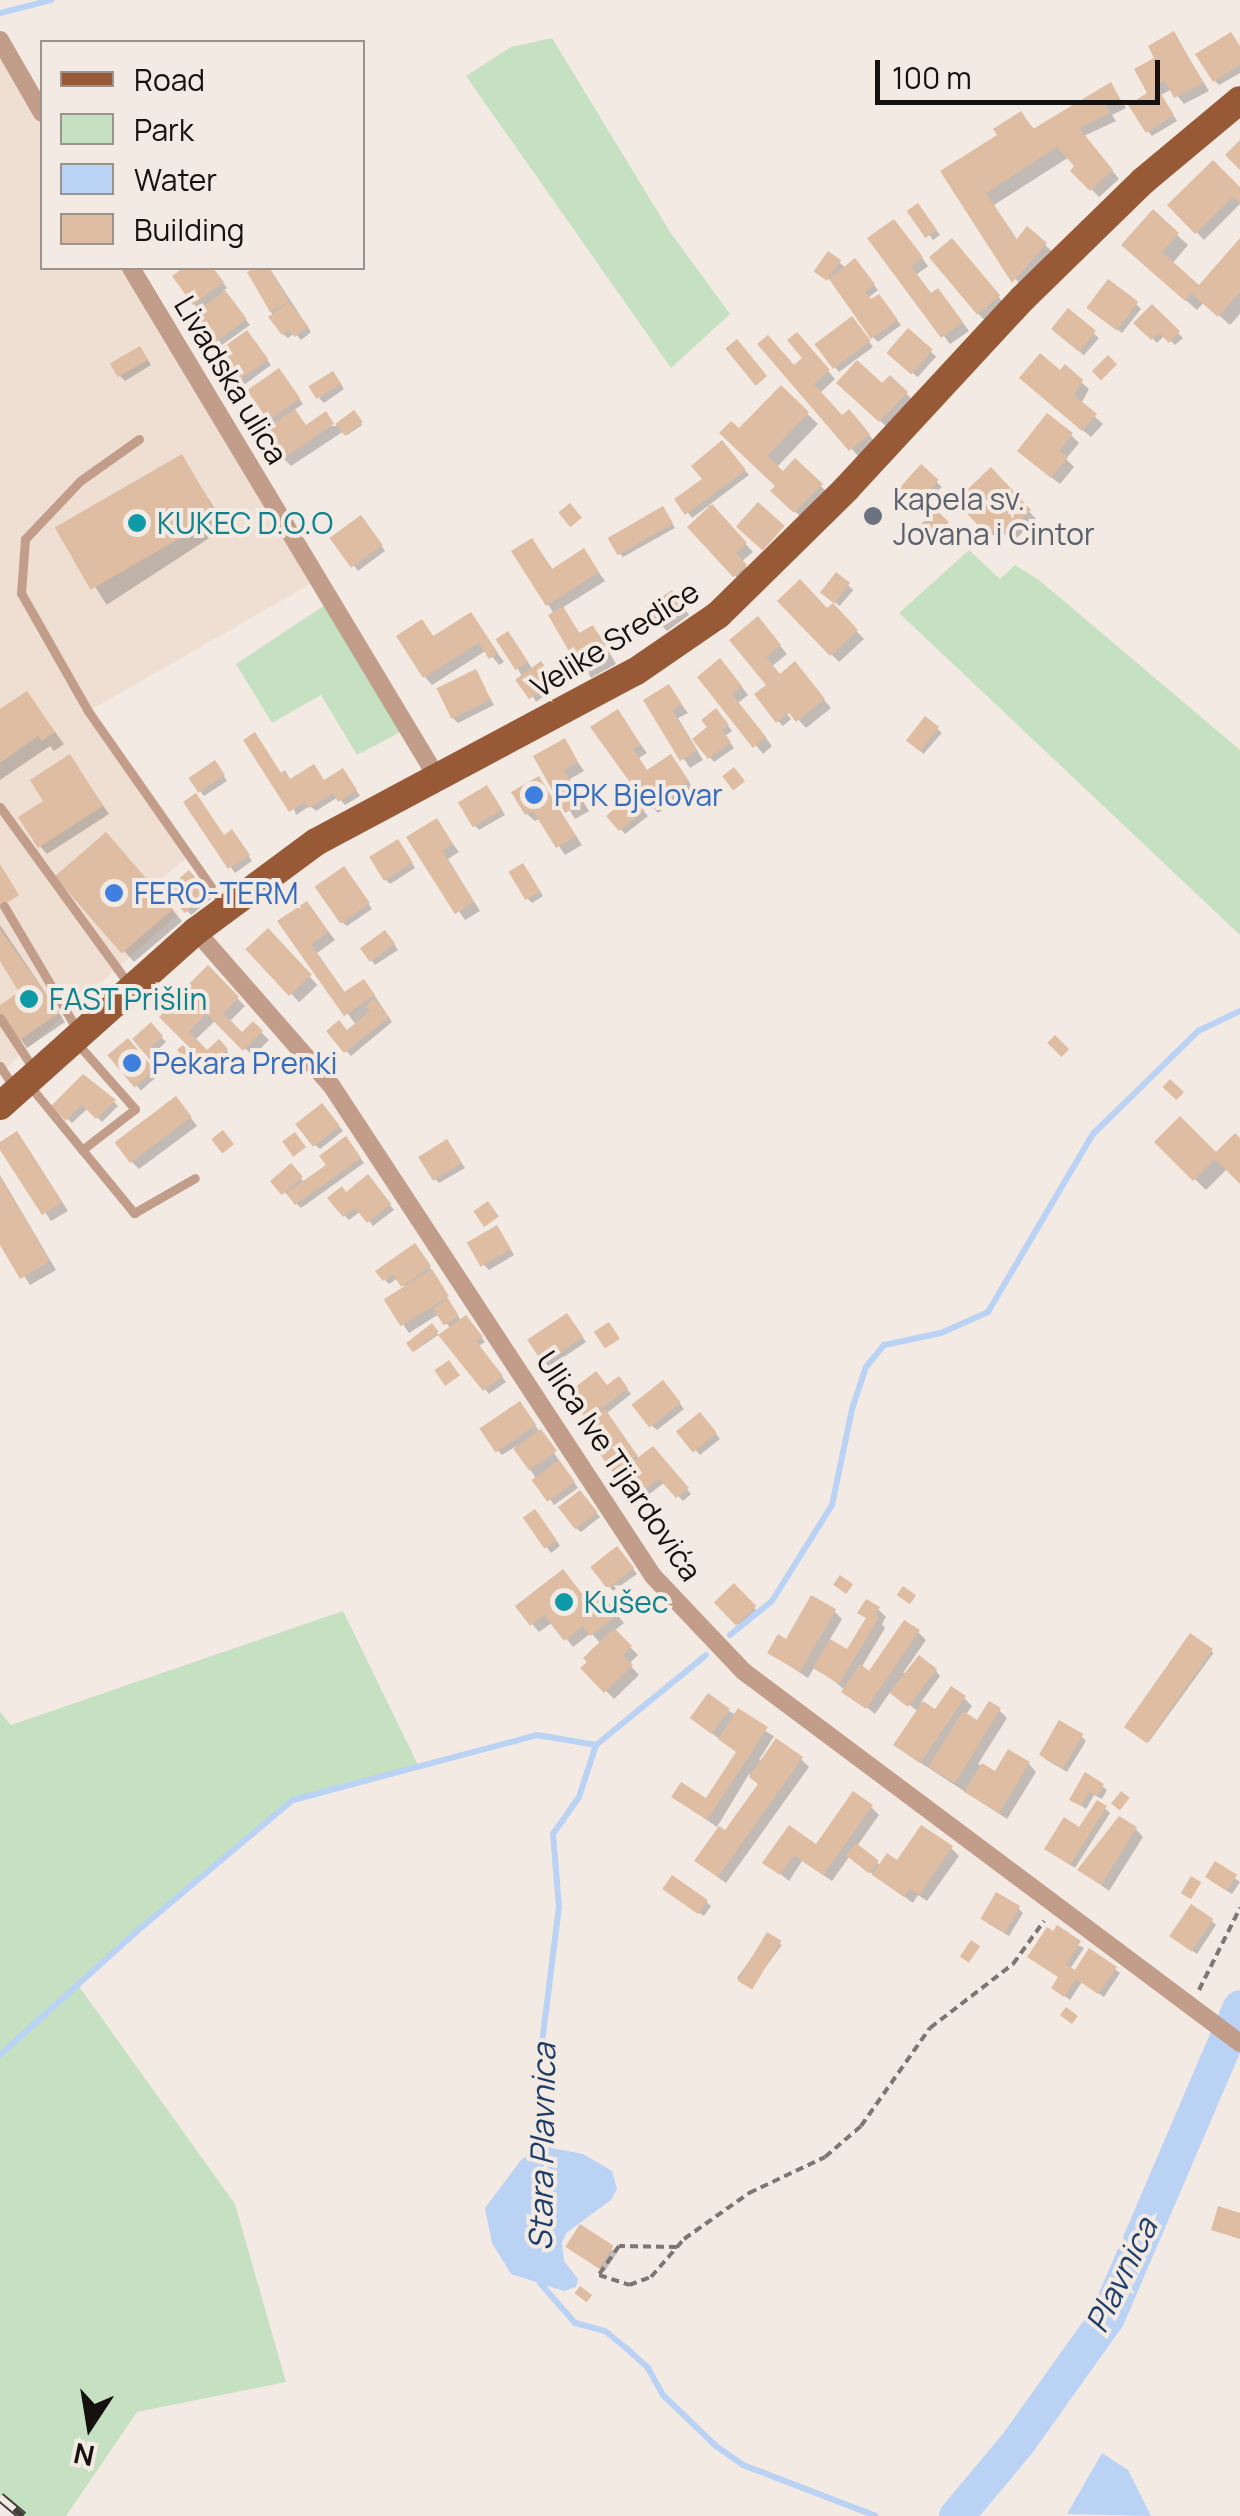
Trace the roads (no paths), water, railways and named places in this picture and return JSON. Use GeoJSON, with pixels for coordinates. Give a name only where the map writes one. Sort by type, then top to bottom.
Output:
{"type":"FeatureCollection","features":[{"type":"Feature","properties":{"kind":"main road","name":"Velike Sredice"},"geometry":{"type":"LineString","coordinates":[[20,1088],[196,931],[316,842],[635,672],[718,615],[846,489],[1023,298],[1144,181],[1240,100]]}},
{"type":"Feature","properties":{"kind":"street"},"geometry":{"type":"LineString","coordinates":[[0,40],[40,110]]}},
{"type":"Feature","properties":{"kind":"street","name":"Livadska ulica"},"geometry":{"type":"LineString","coordinates":[[132,270],[438,779]]}},
{"type":"Feature","properties":{"kind":"street","name":"Ulica Ive Tijardovića"},"geometry":{"type":"LineString","coordinates":[[196,931],[331,1086],[652,1576],[744,1672],[1199,2007],[1240,2043]]}},
{"type":"Feature","properties":{"kind":"lane"},"geometry":{"type":"LineString","coordinates":[[139,439],[80,481],[26,539],[20,593],[88,711],[226,909]]}},
{"type":"Feature","properties":{"kind":"lane"},"geometry":{"type":"LineString","coordinates":[[0,807],[132,988]]}},
{"type":"Feature","properties":{"kind":"lane"},"geometry":{"type":"LineString","coordinates":[[4,906],[77,1037],[135,1108],[82,1150]]}},
{"type":"Feature","properties":{"kind":"lane"},"geometry":{"type":"LineString","coordinates":[[0,1018],[20,1088]]}},
{"type":"Feature","properties":{"kind":"lane"},"geometry":{"type":"LineString","coordinates":[[0,1066],[82,1150],[134,1213],[194,1178]]}},
{"type":"Feature","properties":{"kind":"water"},"geometry":{"type":"Polygon","coordinates":[[[542,2146],[583,2154],[612,2171],[617,2189],[611,2200],[566,2233],[562,2243],[564,2261],[578,2279],[576,2287],[564,2291],[511,2274],[492,2243],[485,2208],[521,2160],[542,2146]]]}},
{"type":"Feature","properties":{"kind":"water"},"geometry":{"type":"Polygon","coordinates":[[[1102,2453],[1128,2470],[1151,2516],[1067,2514],[1102,2453]]]}},
{"type":"Feature","properties":{"kind":"waterway"},"geometry":{"type":"LineString","coordinates":[[0,13],[51,0]]}},
{"type":"Feature","properties":{"kind":"waterway","name":"Stara Plavnica"},"geometry":{"type":"LineString","coordinates":[[730,1635],[772,1601],[832,1505],[852,1409],[866,1367],[884,1345],[941,1333],[988,1312],[1093,1134],[1198,1031],[1240,1011]]}},
{"type":"Feature","properties":{"kind":"waterway","name":"Stara Plavnica"},"geometry":{"type":"LineString","coordinates":[[542,2153],[539,2067],[559,1907],[553,1834],[579,1797],[596,1745],[706,1655]]}},
{"type":"Feature","properties":{"kind":"waterway"},"geometry":{"type":"LineString","coordinates":[[0,2055],[136,1932],[293,1800],[537,1735],[596,1745]]}},
{"type":"Feature","properties":{"kind":"waterway","name":"Plavnica"},"geometry":{"type":"LineString","coordinates":[[956,2516],[1017,2443],[1107,2317],[1240,2007]]}},
{"type":"Feature","properties":{"kind":"waterway","name":"Stara Plavnica"},"geometry":{"type":"LineString","coordinates":[[539,2275],[540,2283],[575,2323],[605,2331],[626,2348],[648,2368],[663,2395],[716,2446],[743,2465],[876,2516]]}},
{"type":"Feature","properties":{"kind":"railway"},"geometry":{"type":"LineString","coordinates":[[0,2497],[23,2516]]}},
{"type":"Feature","properties":{"kind":"place","name":"kapela sv. Jovana i Cintor"},"geometry":{"type":"Point","coordinates":[873,516]}},
{"type":"Feature","properties":{"kind":"place","name":"KUKEC D.O.O"},"geometry":{"type":"Point","coordinates":[137,523]}},
{"type":"Feature","properties":{"kind":"place","name":"PPK Bjelovar"},"geometry":{"type":"Point","coordinates":[534,795]}},
{"type":"Feature","properties":{"kind":"place","name":"FERO-TERM"},"geometry":{"type":"Point","coordinates":[114,893]}},
{"type":"Feature","properties":{"kind":"place","name":"FAST Prišlin"},"geometry":{"type":"Point","coordinates":[29,999]}},
{"type":"Feature","properties":{"kind":"place","name":"Pekara Prenki"},"geometry":{"type":"Point","coordinates":[132,1063]}},
{"type":"Feature","properties":{"kind":"place","name":"Kušec"},"geometry":{"type":"Point","coordinates":[564,1602]}}]}
